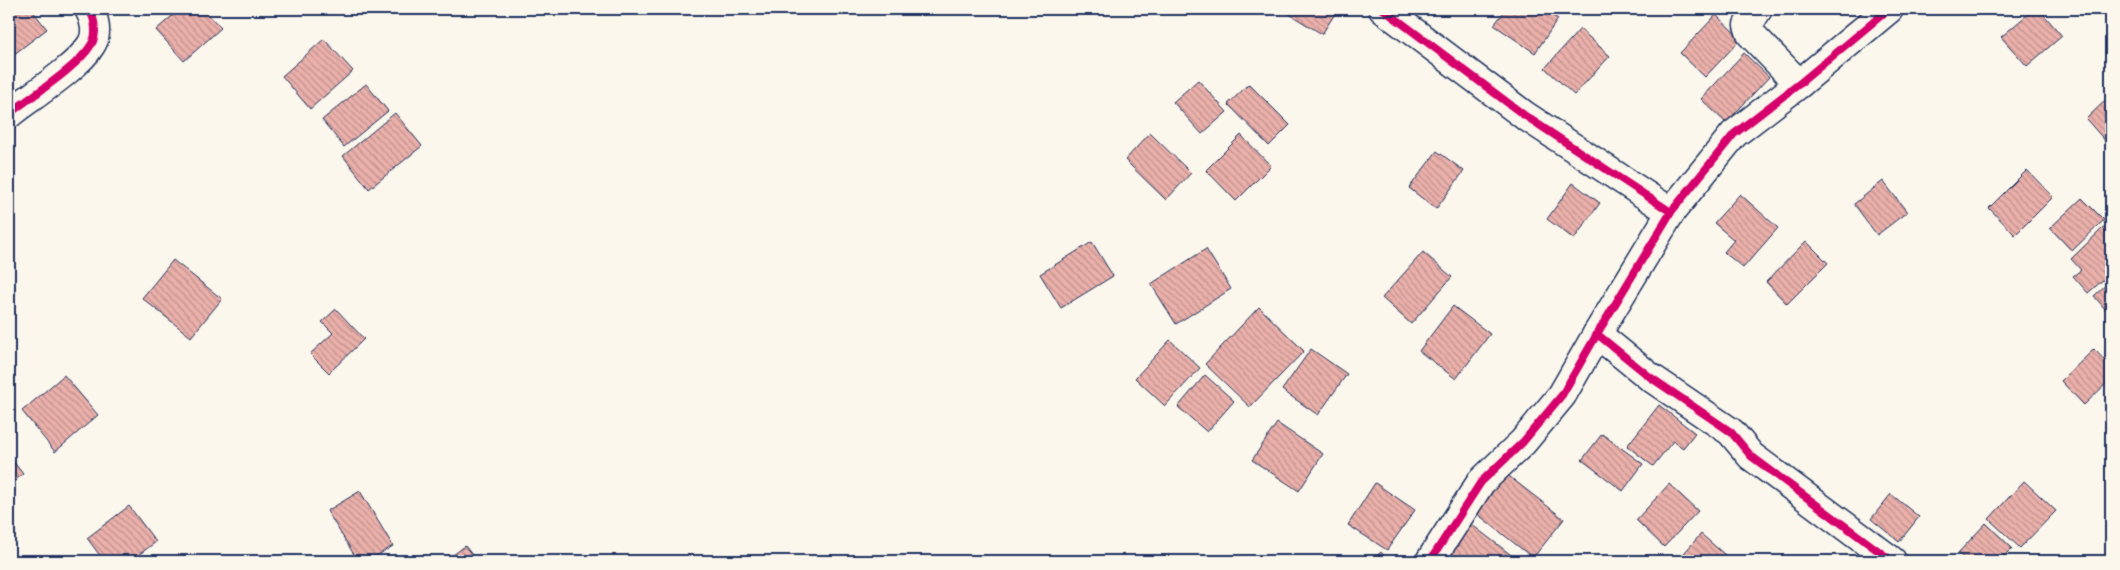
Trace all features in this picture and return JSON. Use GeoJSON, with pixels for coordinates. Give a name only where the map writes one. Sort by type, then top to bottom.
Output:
{"type":"FeatureCollection","features":[{"type":"Feature","properties":{"kind":"street"},"geometry":{"type":"LineString","coordinates":[[9,114],[80,59],[93,44],[96,25],[89,9]]}},
{"type":"Feature","properties":{"kind":"street"},"geometry":{"type":"LineString","coordinates":[[1383,9],[1524,115],[1671,212]]}},
{"type":"Feature","properties":{"kind":"street"},"geometry":{"type":"LineString","coordinates":[[1758,9],[1748,25],[1751,34],[1799,84]]}},
{"type":"Feature","properties":{"kind":"street"},"geometry":{"type":"LineString","coordinates":[[1430,561],[1482,482],[1523,442],[1562,394],[1671,212],[1734,134],[1799,84],[1889,9]]}},
{"type":"Feature","properties":{"kind":"street"},"geometry":{"type":"LineString","coordinates":[[1597,334],[1650,377],[1730,432],[1751,456],[1892,561]]}},
{"type":"Feature","properties":{"kind":"building"},"geometry":{"type":"Polygon","coordinates":[[[18,9],[31,9],[47,29],[9,58],[9,16],[18,9]]]}},
{"type":"Feature","properties":{"kind":"building"},"geometry":{"type":"Polygon","coordinates":[[[180,9],[203,9],[221,28],[184,61],[156,30],[180,9]]]}},
{"type":"Feature","properties":{"kind":"building"},"geometry":{"type":"Polygon","coordinates":[[[1281,9],[1338,9],[1322,34],[1281,9]]]}},
{"type":"Feature","properties":{"kind":"building"},"geometry":{"type":"Polygon","coordinates":[[[1506,9],[1543,9],[1558,19],[1535,53],[1494,25],[1506,9]]]}},
{"type":"Feature","properties":{"kind":"building"},"geometry":{"type":"Polygon","coordinates":[[[2034,9],[2039,9],[2062,36],[2027,66],[2001,37],[2034,9]]]}},
{"type":"Feature","properties":{"kind":"building"},"geometry":{"type":"Polygon","coordinates":[[[1716,15],[1741,39],[1705,77],[1680,53],[1716,15]]]}},
{"type":"Feature","properties":{"kind":"building"},"geometry":{"type":"Polygon","coordinates":[[[1580,29],[1610,56],[1574,95],[1545,68],[1580,29]]]}},
{"type":"Feature","properties":{"kind":"building"},"geometry":{"type":"Polygon","coordinates":[[[324,39],[353,71],[310,109],[282,76],[324,39]]]}},
{"type":"Feature","properties":{"kind":"building"},"geometry":{"type":"Polygon","coordinates":[[[1744,53],[1769,77],[1726,123],[1701,99],[1744,53]]]}},
{"type":"Feature","properties":{"kind":"building"},"geometry":{"type":"Polygon","coordinates":[[[1198,80],[1227,112],[1202,134],[1173,102],[1198,80]]]}},
{"type":"Feature","properties":{"kind":"building"},"geometry":{"type":"Polygon","coordinates":[[[366,84],[388,111],[344,147],[322,120],[366,84]]]}},
{"type":"Feature","properties":{"kind":"building"},"geometry":{"type":"Polygon","coordinates":[[[1249,84],[1290,125],[1269,146],[1228,104],[1249,84]]]}},
{"type":"Feature","properties":{"kind":"building"},"geometry":{"type":"Polygon","coordinates":[[[2111,95],[2111,142],[2108,144],[2086,119],[2111,95]]]}},
{"type":"Feature","properties":{"kind":"building"},"geometry":{"type":"Polygon","coordinates":[[[395,113],[422,146],[369,189],[343,156],[395,113]]]}},
{"type":"Feature","properties":{"kind":"building"},"geometry":{"type":"Polygon","coordinates":[[[1150,133],[1191,173],[1166,200],[1125,160],[1150,133]]]}},
{"type":"Feature","properties":{"kind":"building"},"geometry":{"type":"Polygon","coordinates":[[[1241,135],[1271,166],[1236,201],[1206,170],[1241,135]]]}},
{"type":"Feature","properties":{"kind":"building"},"geometry":{"type":"Polygon","coordinates":[[[1437,151],[1464,171],[1436,209],[1409,188],[1437,151]]]}},
{"type":"Feature","properties":{"kind":"building"},"geometry":{"type":"Polygon","coordinates":[[[2027,170],[2053,197],[2015,235],[1989,208],[2027,170]]]}},
{"type":"Feature","properties":{"kind":"building"},"geometry":{"type":"Polygon","coordinates":[[[1883,181],[1907,212],[1877,235],[1854,204],[1883,181]]]}},
{"type":"Feature","properties":{"kind":"building"},"geometry":{"type":"Polygon","coordinates":[[[1573,183],[1600,203],[1574,239],[1547,219],[1573,183]]]}},
{"type":"Feature","properties":{"kind":"building"},"geometry":{"type":"Polygon","coordinates":[[[1740,194],[1778,228],[1743,268],[1724,252],[1734,240],[1714,223],[1740,194]]]}},
{"type":"Feature","properties":{"kind":"building"},"geometry":{"type":"Polygon","coordinates":[[[2082,198],[2104,220],[2072,251],[2050,228],[2082,198]]]}},
{"type":"Feature","properties":{"kind":"building"},"geometry":{"type":"Polygon","coordinates":[[[2108,223],[2111,226],[2111,273],[2088,293],[2073,276],[2081,270],[2071,259],[2108,223]]]}},
{"type":"Feature","properties":{"kind":"building"},"geometry":{"type":"Polygon","coordinates":[[[1806,241],[1828,263],[1787,304],[1766,282],[1806,241]]]}},
{"type":"Feature","properties":{"kind":"building"},"geometry":{"type":"Polygon","coordinates":[[[1092,242],[1113,276],[1061,308],[1040,274],[1092,242]]]}},
{"type":"Feature","properties":{"kind":"building"},"geometry":{"type":"Polygon","coordinates":[[[1206,249],[1231,289],[1176,324],[1151,284],[1206,249]]]}},
{"type":"Feature","properties":{"kind":"building"},"geometry":{"type":"Polygon","coordinates":[[[1423,252],[1452,277],[1411,324],[1382,298],[1423,252]]]}},
{"type":"Feature","properties":{"kind":"building"},"geometry":{"type":"Polygon","coordinates":[[[173,260],[222,299],[191,337],[142,298],[173,260]]]}},
{"type":"Feature","properties":{"kind":"building"},"geometry":{"type":"Polygon","coordinates":[[[2111,280],[2111,316],[2094,296],[2111,280]]]}},
{"type":"Feature","properties":{"kind":"building"},"geometry":{"type":"Polygon","coordinates":[[[1453,306],[1490,334],[1456,379],[1419,351],[1453,306]]]}},
{"type":"Feature","properties":{"kind":"building"},"geometry":{"type":"Polygon","coordinates":[[[1259,307],[1304,351],[1250,407],[1205,364],[1259,307]]]}},
{"type":"Feature","properties":{"kind":"building"},"geometry":{"type":"Polygon","coordinates":[[[336,309],[364,339],[329,373],[310,354],[333,333],[322,322],[336,309]]]}},
{"type":"Feature","properties":{"kind":"building"},"geometry":{"type":"Polygon","coordinates":[[[1170,340],[1200,368],[1165,406],[1135,378],[1170,340]]]}},
{"type":"Feature","properties":{"kind":"building"},"geometry":{"type":"Polygon","coordinates":[[[1311,349],[1347,374],[1318,415],[1282,390],[1311,349]]]}},
{"type":"Feature","properties":{"kind":"building"},"geometry":{"type":"Polygon","coordinates":[[[2094,349],[2111,367],[2111,379],[2084,405],[2061,381],[2094,349]]]}},
{"type":"Feature","properties":{"kind":"building"},"geometry":{"type":"Polygon","coordinates":[[[64,375],[98,415],[55,452],[22,411],[64,375]]]}},
{"type":"Feature","properties":{"kind":"building"},"geometry":{"type":"Polygon","coordinates":[[[1205,375],[1234,401],[1207,432],[1178,407],[1205,375]]]}},
{"type":"Feature","properties":{"kind":"building"},"geometry":{"type":"Polygon","coordinates":[[[1659,405],[1695,433],[1683,448],[1673,441],[1653,466],[1627,446],[1659,405]]]}},
{"type":"Feature","properties":{"kind":"building"},"geometry":{"type":"Polygon","coordinates":[[[1277,423],[1323,454],[1299,491],[1252,460],[1277,423]]]}},
{"type":"Feature","properties":{"kind":"building"},"geometry":{"type":"Polygon","coordinates":[[[1602,434],[1643,464],[1623,491],[1582,460],[1602,434]]]}},
{"type":"Feature","properties":{"kind":"building"},"geometry":{"type":"Polygon","coordinates":[[[9,456],[23,474],[9,485],[9,456]]]}},
{"type":"Feature","properties":{"kind":"building"},"geometry":{"type":"Polygon","coordinates":[[[1501,470],[1564,519],[1533,558],[1471,509],[1501,470]]]}},
{"type":"Feature","properties":{"kind":"building"},"geometry":{"type":"Polygon","coordinates":[[[2024,481],[2056,511],[2020,548],[1989,519],[2024,481]]]}},
{"type":"Feature","properties":{"kind":"building"},"geometry":{"type":"Polygon","coordinates":[[[1375,483],[1415,510],[1387,550],[1348,525],[1375,483]]]}},
{"type":"Feature","properties":{"kind":"building"},"geometry":{"type":"Polygon","coordinates":[[[1669,484],[1698,511],[1664,547],[1636,520],[1669,484]]]}},
{"type":"Feature","properties":{"kind":"building"},"geometry":{"type":"Polygon","coordinates":[[[360,491],[393,546],[368,561],[358,561],[327,511],[360,491]]]}},
{"type":"Feature","properties":{"kind":"building"},"geometry":{"type":"Polygon","coordinates":[[[1891,494],[1919,517],[1899,542],[1871,519],[1891,494]]]}},
{"type":"Feature","properties":{"kind":"building"},"geometry":{"type":"Polygon","coordinates":[[[129,506],[156,542],[130,561],[104,561],[87,538],[129,506]]]}},
{"type":"Feature","properties":{"kind":"building"},"geometry":{"type":"Polygon","coordinates":[[[1467,521],[1519,561],[1460,561],[1444,549],[1467,521]]]}},
{"type":"Feature","properties":{"kind":"building"},"geometry":{"type":"Polygon","coordinates":[[[1986,523],[2012,548],[1999,561],[1967,561],[1958,553],[1986,523]]]}},
{"type":"Feature","properties":{"kind":"building"},"geometry":{"type":"Polygon","coordinates":[[[1701,534],[1732,561],[1677,561],[1701,534]]]}},
{"type":"Feature","properties":{"kind":"building"},"geometry":{"type":"Polygon","coordinates":[[[465,546],[477,561],[445,561],[465,546]]]}},
{"type":"Feature","properties":{"kind":"building"},"geometry":{"type":"Polygon","coordinates":[[[1381,552],[1389,561],[1371,561],[1381,552]]]}},
{"type":"Feature","properties":{"kind":"building"},"geometry":{"type":"Polygon","coordinates":[[[2066,556],[2071,561],[2061,561],[2066,556]]]}},
{"type":"Feature","properties":{"kind":"cycle path"},"geometry":{"type":"LineString","coordinates":[[9,114],[65,72],[85,54],[93,41],[95,32],[93,17],[89,9]]}},
{"type":"Feature","properties":{"kind":"cycle path"},"geometry":{"type":"LineString","coordinates":[[1383,9],[1524,115],[1671,212],[1597,334],[1650,377],[1731,432],[1751,456],[1892,561]]}},
{"type":"Feature","properties":{"kind":"cycle path"},"geometry":{"type":"LineString","coordinates":[[1671,212],[1734,134],[1799,84],[1889,9]]}},
{"type":"Feature","properties":{"kind":"cycle path"},"geometry":{"type":"LineString","coordinates":[[1430,561],[1481,482],[1523,442],[1562,395],[1597,334]]}}]}
